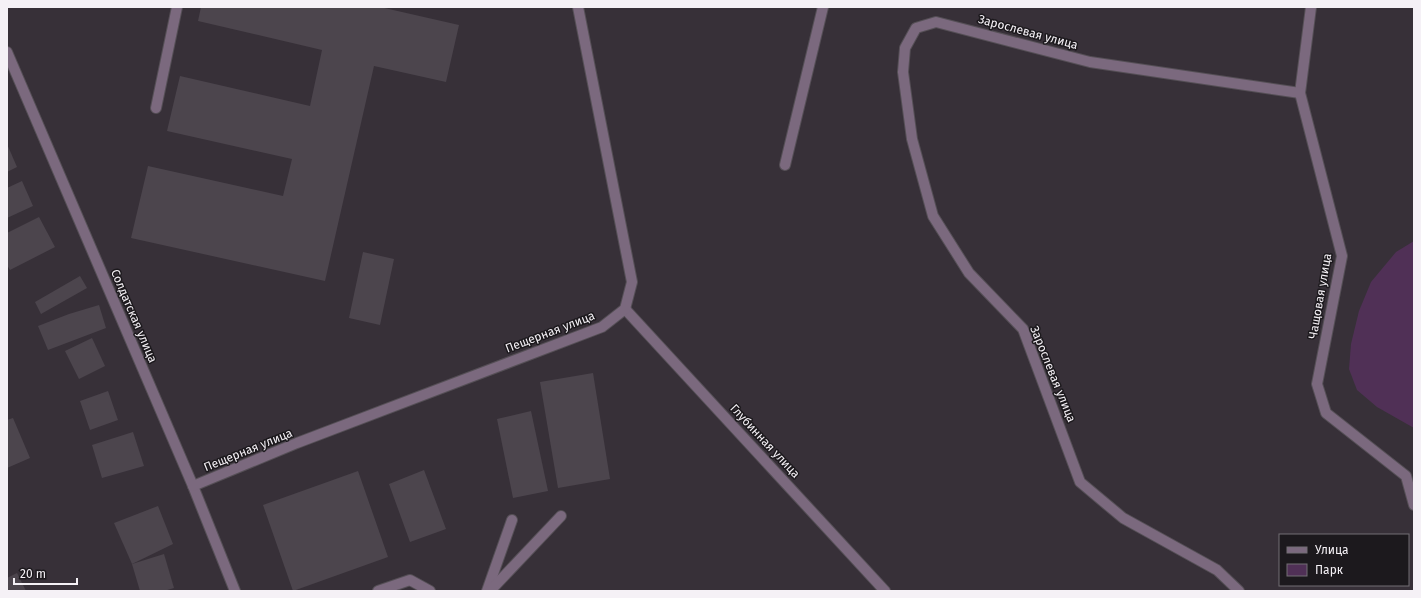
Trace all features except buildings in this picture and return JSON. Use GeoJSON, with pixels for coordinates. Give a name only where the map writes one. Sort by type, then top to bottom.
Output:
{"type":"FeatureCollection","features":[{"type":"Feature","properties":{"kind":"street"},"geometry":{"type":"LineString","coordinates":[[156,108],[178,7]]}},
{"type":"Feature","properties":{"kind":"street"},"geometry":{"type":"LineString","coordinates":[[578,7],[632,282],[625,309]]}},
{"type":"Feature","properties":{"kind":"street"},"geometry":{"type":"LineString","coordinates":[[785,165],[823,7]]}},
{"type":"Feature","properties":{"kind":"street","name":"Чащовая улица"},"geometry":{"type":"LineString","coordinates":[[1311,7],[1300,93],[1342,256],[1317,384],[1326,413],[1406,476],[1414,505]]}},
{"type":"Feature","properties":{"kind":"street","name":"Зарослевая улица"},"geometry":{"type":"LineString","coordinates":[[1239,591],[1217,570],[1123,518],[1080,482],[1022,329],[970,273],[933,216],[912,139],[903,72],[905,48],[916,28],[936,22],[1090,62],[1300,93]]}},
{"type":"Feature","properties":{"kind":"street","name":"Солдатская улица"},"geometry":{"type":"LineString","coordinates":[[7,52],[193,486],[235,591]]}},
{"type":"Feature","properties":{"kind":"street","name":"Пещерная улица"},"geometry":{"type":"LineString","coordinates":[[193,486],[297,443],[602,327],[625,309]]}},
{"type":"Feature","properties":{"kind":"street","name":"Глубинная улица"},"geometry":{"type":"LineString","coordinates":[[625,309],[885,591]]}},
{"type":"Feature","properties":{"kind":"street"},"geometry":{"type":"LineString","coordinates":[[488,591],[561,516]]}},
{"type":"Feature","properties":{"kind":"street"},"geometry":{"type":"LineString","coordinates":[[488,591],[512,520]]}},
{"type":"Feature","properties":{"kind":"street"},"geometry":{"type":"LineString","coordinates":[[378,591],[410,580],[430,591]]}},
{"type":"Feature","properties":{"kind":"green space"},"geometry":{"type":"Polygon","coordinates":[[[1414,241],[1414,428],[1377,407],[1357,390],[1349,369],[1351,344],[1359,311],[1371,282],[1396,252],[1414,241]]]}}]}
